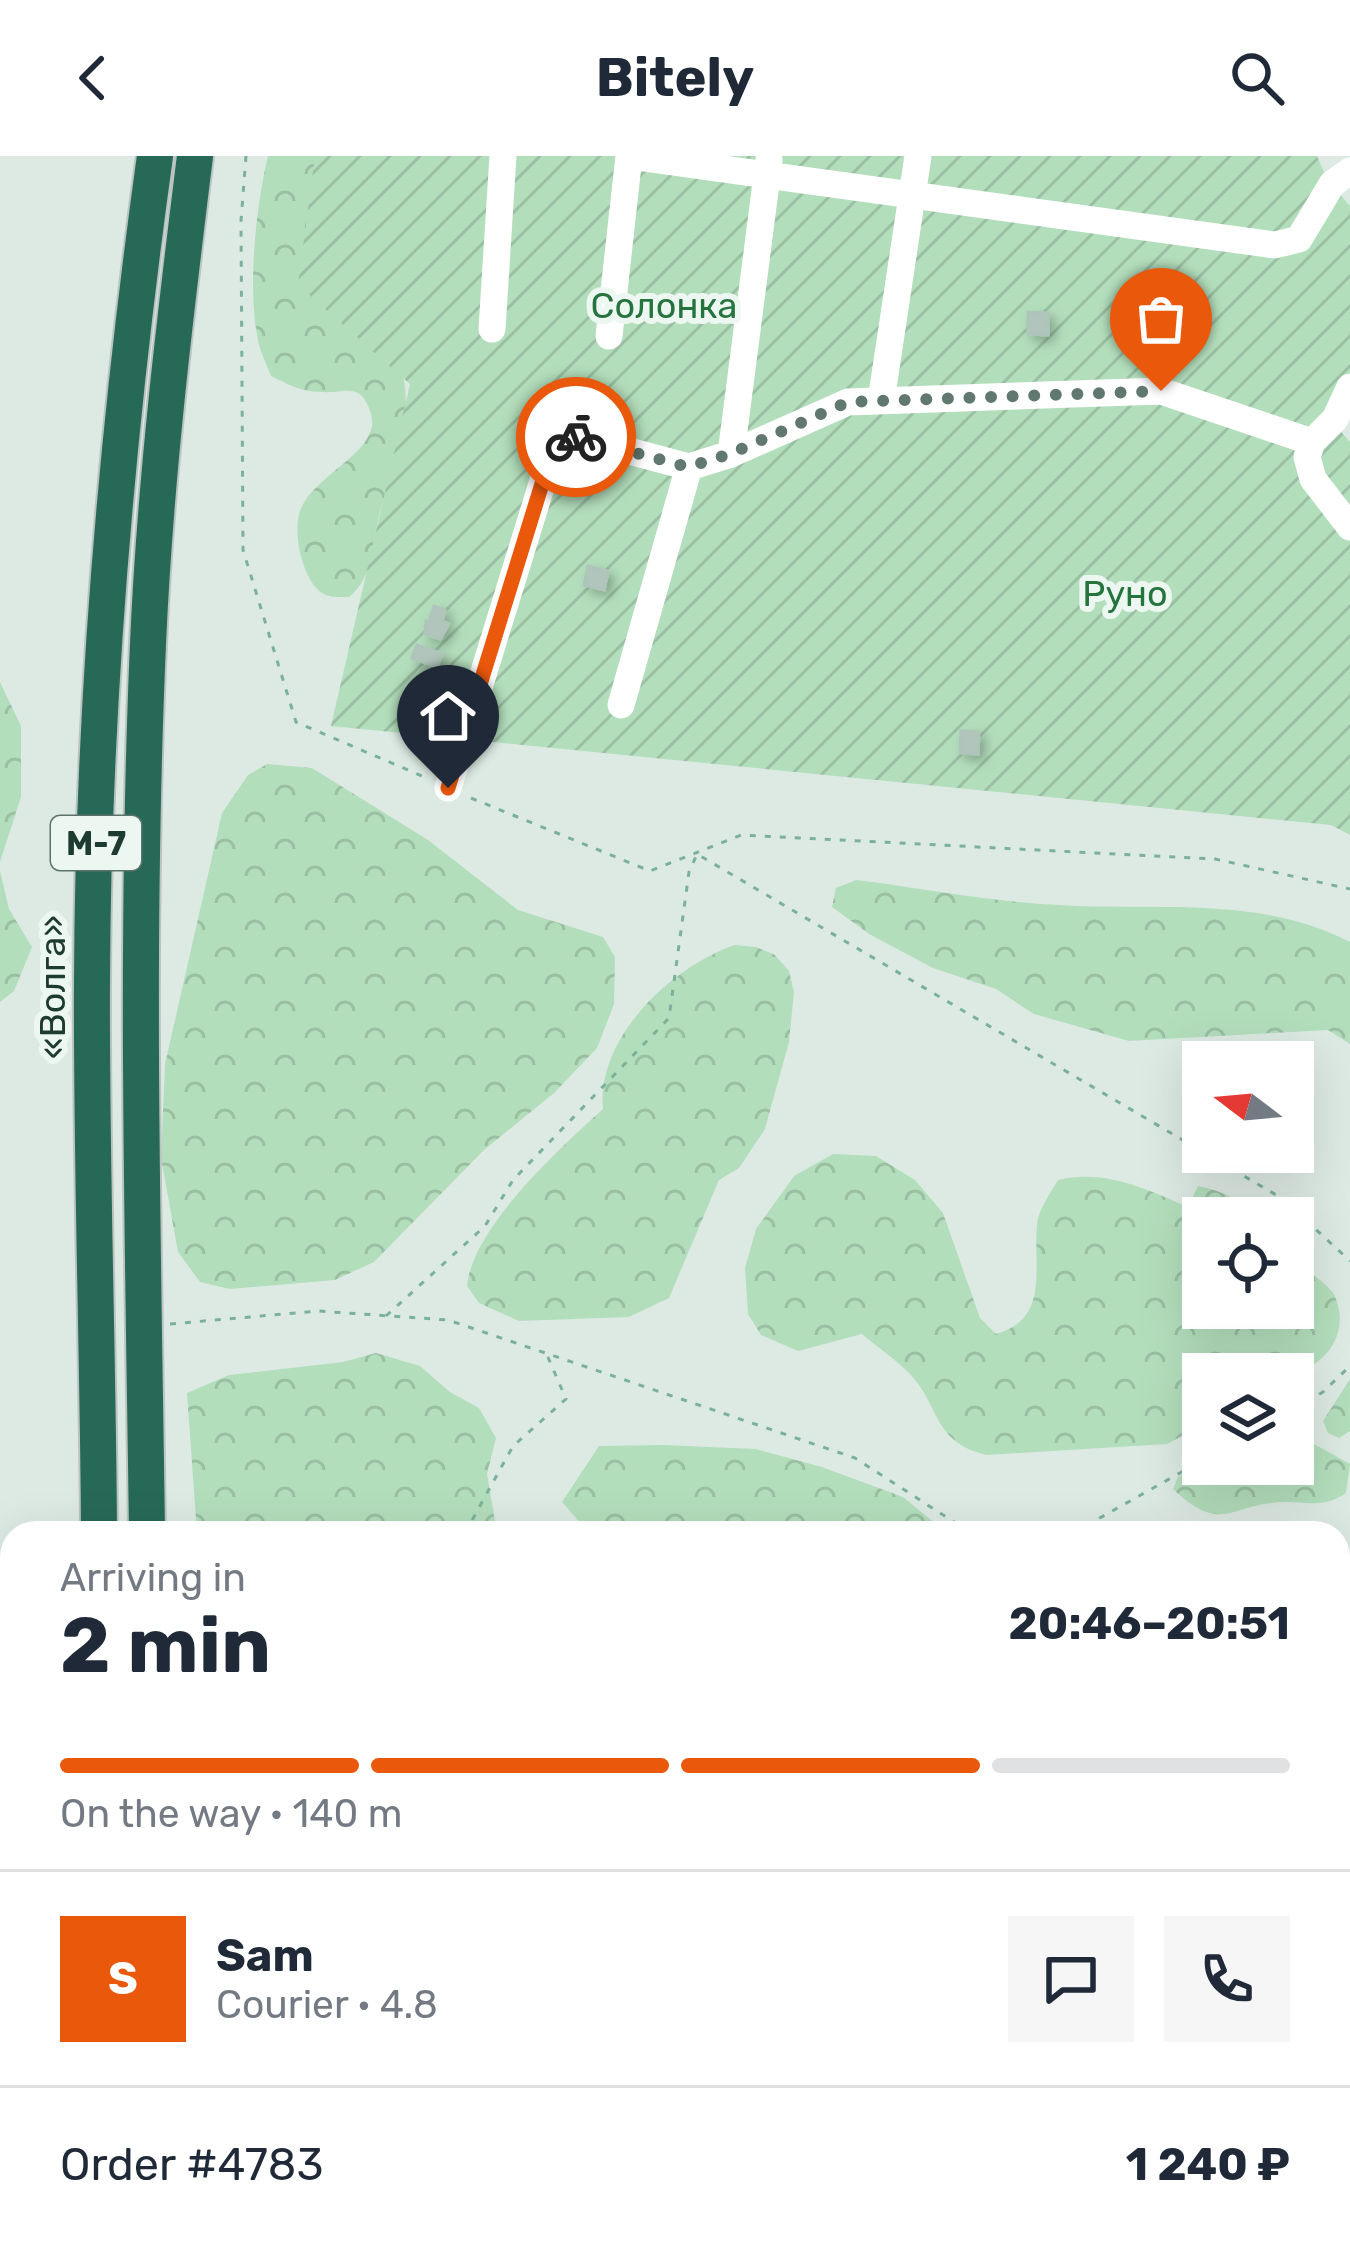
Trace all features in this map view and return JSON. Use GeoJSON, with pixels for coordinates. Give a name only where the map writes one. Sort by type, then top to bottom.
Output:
{"type":"FeatureCollection","features":[{"type":"Feature","properties":{"kind":"highway","name":"«Волга»"},"geometry":{"type":"LineString","coordinates":[[88,1521],[98,1408],[92,978],[103,640],[135,298],[155,156]]}},
{"type":"Feature","properties":{"kind":"highway","name":"М-7"},"geometry":{"type":"LineString","coordinates":[[147,1521],[140,980],[148,640],[176,303],[195,156]]}},
{"type":"Feature","properties":{"kind":"street"},"geometry":{"type":"LineString","coordinates":[[492,329],[503,156]]}},
{"type":"Feature","properties":{"kind":"street"},"geometry":{"type":"LineString","coordinates":[[609,336],[629,156],[768,165],[910,194],[1275,245],[1299,239],[1339,168]]}},
{"type":"Feature","properties":{"kind":"street"},"geometry":{"type":"LineString","coordinates":[[881,401],[918,156]]}},
{"type":"Feature","properties":{"kind":"street"},"geometry":{"type":"LineString","coordinates":[[730,454],[768,165]]}},
{"type":"Feature","properties":{"kind":"street"},"geometry":{"type":"LineString","coordinates":[[1350,387],[1335,419],[1312,442],[1307,458],[1313,479],[1350,527]]}},
{"type":"Feature","properties":{"kind":"street"},"geometry":{"type":"LineString","coordinates":[[448,788],[554,445],[573,436],[688,467],[730,454],[848,402],[1161,391],[1312,442]]}},
{"type":"Feature","properties":{"kind":"street"},"geometry":{"type":"LineString","coordinates":[[621,705],[688,467]]}},
{"type":"Feature","properties":{"kind":"path"},"geometry":{"type":"LineString","coordinates":[[246,156],[243,550],[296,722],[650,871],[741,835],[1215,859],[1350,889]]}},
{"type":"Feature","properties":{"kind":"path"},"geometry":{"type":"LineString","coordinates":[[386,1316],[484,1226],[513,1180],[669,1018],[689,872],[697,854]]}},
{"type":"Feature","properties":{"kind":"path"},"geometry":{"type":"LineString","coordinates":[[697,854],[1282,1199],[1350,1261]]}},
{"type":"Feature","properties":{"kind":"path"},"geometry":{"type":"LineString","coordinates":[[144,1326],[318,1311],[448,1320],[855,1458],[952,1521]]}},
{"type":"Feature","properties":{"kind":"path"},"geometry":{"type":"LineString","coordinates":[[472,1521],[513,1446],[566,1400],[546,1354]]}},
{"type":"Feature","properties":{"kind":"path"},"geometry":{"type":"LineString","coordinates":[[1314,1397],[1350,1366]]}},
{"type":"Feature","properties":{"kind":"path"},"geometry":{"type":"LineString","coordinates":[[1094,1521],[1182,1472]]}},
{"type":"Feature","properties":{"kind":"green space"},"geometry":{"type":"Polygon","coordinates":[[[268,156],[336,156],[389,313],[404,377],[406,419],[401,446],[368,569],[349,597],[325,595],[308,576],[300,552],[299,515],[309,496],[366,440],[371,416],[358,393],[316,392],[271,376],[259,345],[253,273],[268,156]]]}},
{"type":"Feature","properties":{"kind":"green space","name":"Руно"},"geometry":{"type":"Polygon","coordinates":[[[315,156],[1317,156],[1327,179],[1350,206],[1350,387],[1332,421],[1350,442],[1350,835],[1331,825],[331,726],[410,384],[298,285],[315,156]]]}},
{"type":"Feature","properties":{"kind":"green space"},"geometry":{"type":"Polygon","coordinates":[[[0,682],[21,726],[21,797],[0,862],[0,682]]]}},
{"type":"Feature","properties":{"kind":"green space"},"geometry":{"type":"Polygon","coordinates":[[[267,764],[312,768],[428,840],[518,910],[603,937],[615,957],[614,1004],[597,1048],[554,1093],[484,1150],[374,1262],[335,1280],[230,1289],[200,1282],[178,1252],[161,1158],[165,1064],[222,813],[248,775],[267,764]]]}},
{"type":"Feature","properties":{"kind":"green space"},"geometry":{"type":"Polygon","coordinates":[[[0,871],[9,909],[32,947],[14,991],[0,1002],[0,871]]]}},
{"type":"Feature","properties":{"kind":"green space"},"geometry":{"type":"Polygon","coordinates":[[[856,880],[1033,903],[1244,911],[1316,927],[1350,942],[1350,1044],[1328,1030],[1129,1041],[1034,1014],[996,989],[933,968],[869,934],[832,907],[836,888],[856,880]]]}},
{"type":"Feature","properties":{"kind":"green space"},"geometry":{"type":"Polygon","coordinates":[[[735,945],[775,955],[789,971],[794,992],[789,1042],[765,1129],[739,1168],[719,1180],[669,1298],[629,1317],[519,1321],[479,1303],[467,1286],[484,1239],[521,1190],[603,1109],[604,1082],[625,1031],[687,969],[735,945]]]}},
{"type":"Feature","properties":{"kind":"green space"},"geometry":{"type":"Polygon","coordinates":[[[833,1154],[876,1156],[915,1180],[943,1213],[980,1318],[996,1334],[1025,1317],[1032,1304],[1038,1219],[1058,1180],[1076,1177],[1125,1183],[1182,1205],[1182,1329],[1314,1329],[1314,1275],[1334,1294],[1338,1331],[1328,1352],[1314,1364],[1314,1353],[1182,1353],[1182,1436],[1167,1444],[986,1455],[955,1441],[919,1384],[862,1334],[798,1351],[761,1335],[748,1314],[745,1268],[756,1229],[794,1176],[833,1154]]]}},
{"type":"Feature","properties":{"kind":"green space"},"geometry":{"type":"Polygon","coordinates":[[[1198,1186],[1229,1197],[1193,1197],[1198,1186]]]}},
{"type":"Feature","properties":{"kind":"green space"},"geometry":{"type":"Polygon","coordinates":[[[376,1353],[420,1366],[450,1392],[479,1408],[496,1438],[487,1474],[495,1521],[196,1521],[187,1393],[229,1375],[343,1362],[376,1353]]]}},
{"type":"Feature","properties":{"kind":"green space"},"geometry":{"type":"Polygon","coordinates":[[[1350,1379],[1350,1431],[1339,1438],[1328,1433],[1323,1421],[1350,1379]]]}},
{"type":"Feature","properties":{"kind":"green space"},"geometry":{"type":"Polygon","coordinates":[[[1314,1444],[1350,1464],[1346,1493],[1338,1498],[1322,1503],[1262,1504],[1225,1514],[1189,1503],[1173,1489],[1182,1474],[1182,1485],[1314,1485],[1314,1444]]]}},
{"type":"Feature","properties":{"kind":"green space"},"geometry":{"type":"Polygon","coordinates":[[[599,1446],[756,1449],[903,1497],[932,1521],[579,1521],[562,1502],[599,1446]]]}},
{"type":"Feature","properties":{"kind":"building"},"geometry":{"type":"Polygon","coordinates":[[[1028,312],[1048,313],[1048,335],[1028,334],[1028,312]]]}},
{"type":"Feature","properties":{"kind":"building"},"geometry":{"type":"Polygon","coordinates":[[[588,566],[608,571],[604,590],[584,585],[588,566]]]}},
{"type":"Feature","properties":{"kind":"building"},"geometry":{"type":"Polygon","coordinates":[[[434,606],[445,610],[442,621],[449,624],[440,639],[425,634],[434,606]]]}},
{"type":"Feature","properties":{"kind":"building"},"geometry":{"type":"Polygon","coordinates":[[[417,645],[442,654],[437,667],[412,658],[417,645]]]}},
{"type":"Feature","properties":{"kind":"building"},"geometry":{"type":"Polygon","coordinates":[[[961,731],[979,732],[978,754],[960,753],[961,731]]]}},
{"type":"Feature","properties":{"kind":"way so far"},"geometry":{"type":"LineString","coordinates":[[576,437],[688,467],[730,454],[848,402],[1161,391]]}},
{"type":"Feature","properties":{"kind":"route"},"geometry":{"type":"LineString","coordinates":[[448,788],[554,445],[576,437]]}},
{"type":"Feature","properties":{"kind":"park label","name":"Солонка"},"geometry":{"type":"Point","coordinates":[664,305]}}]}
